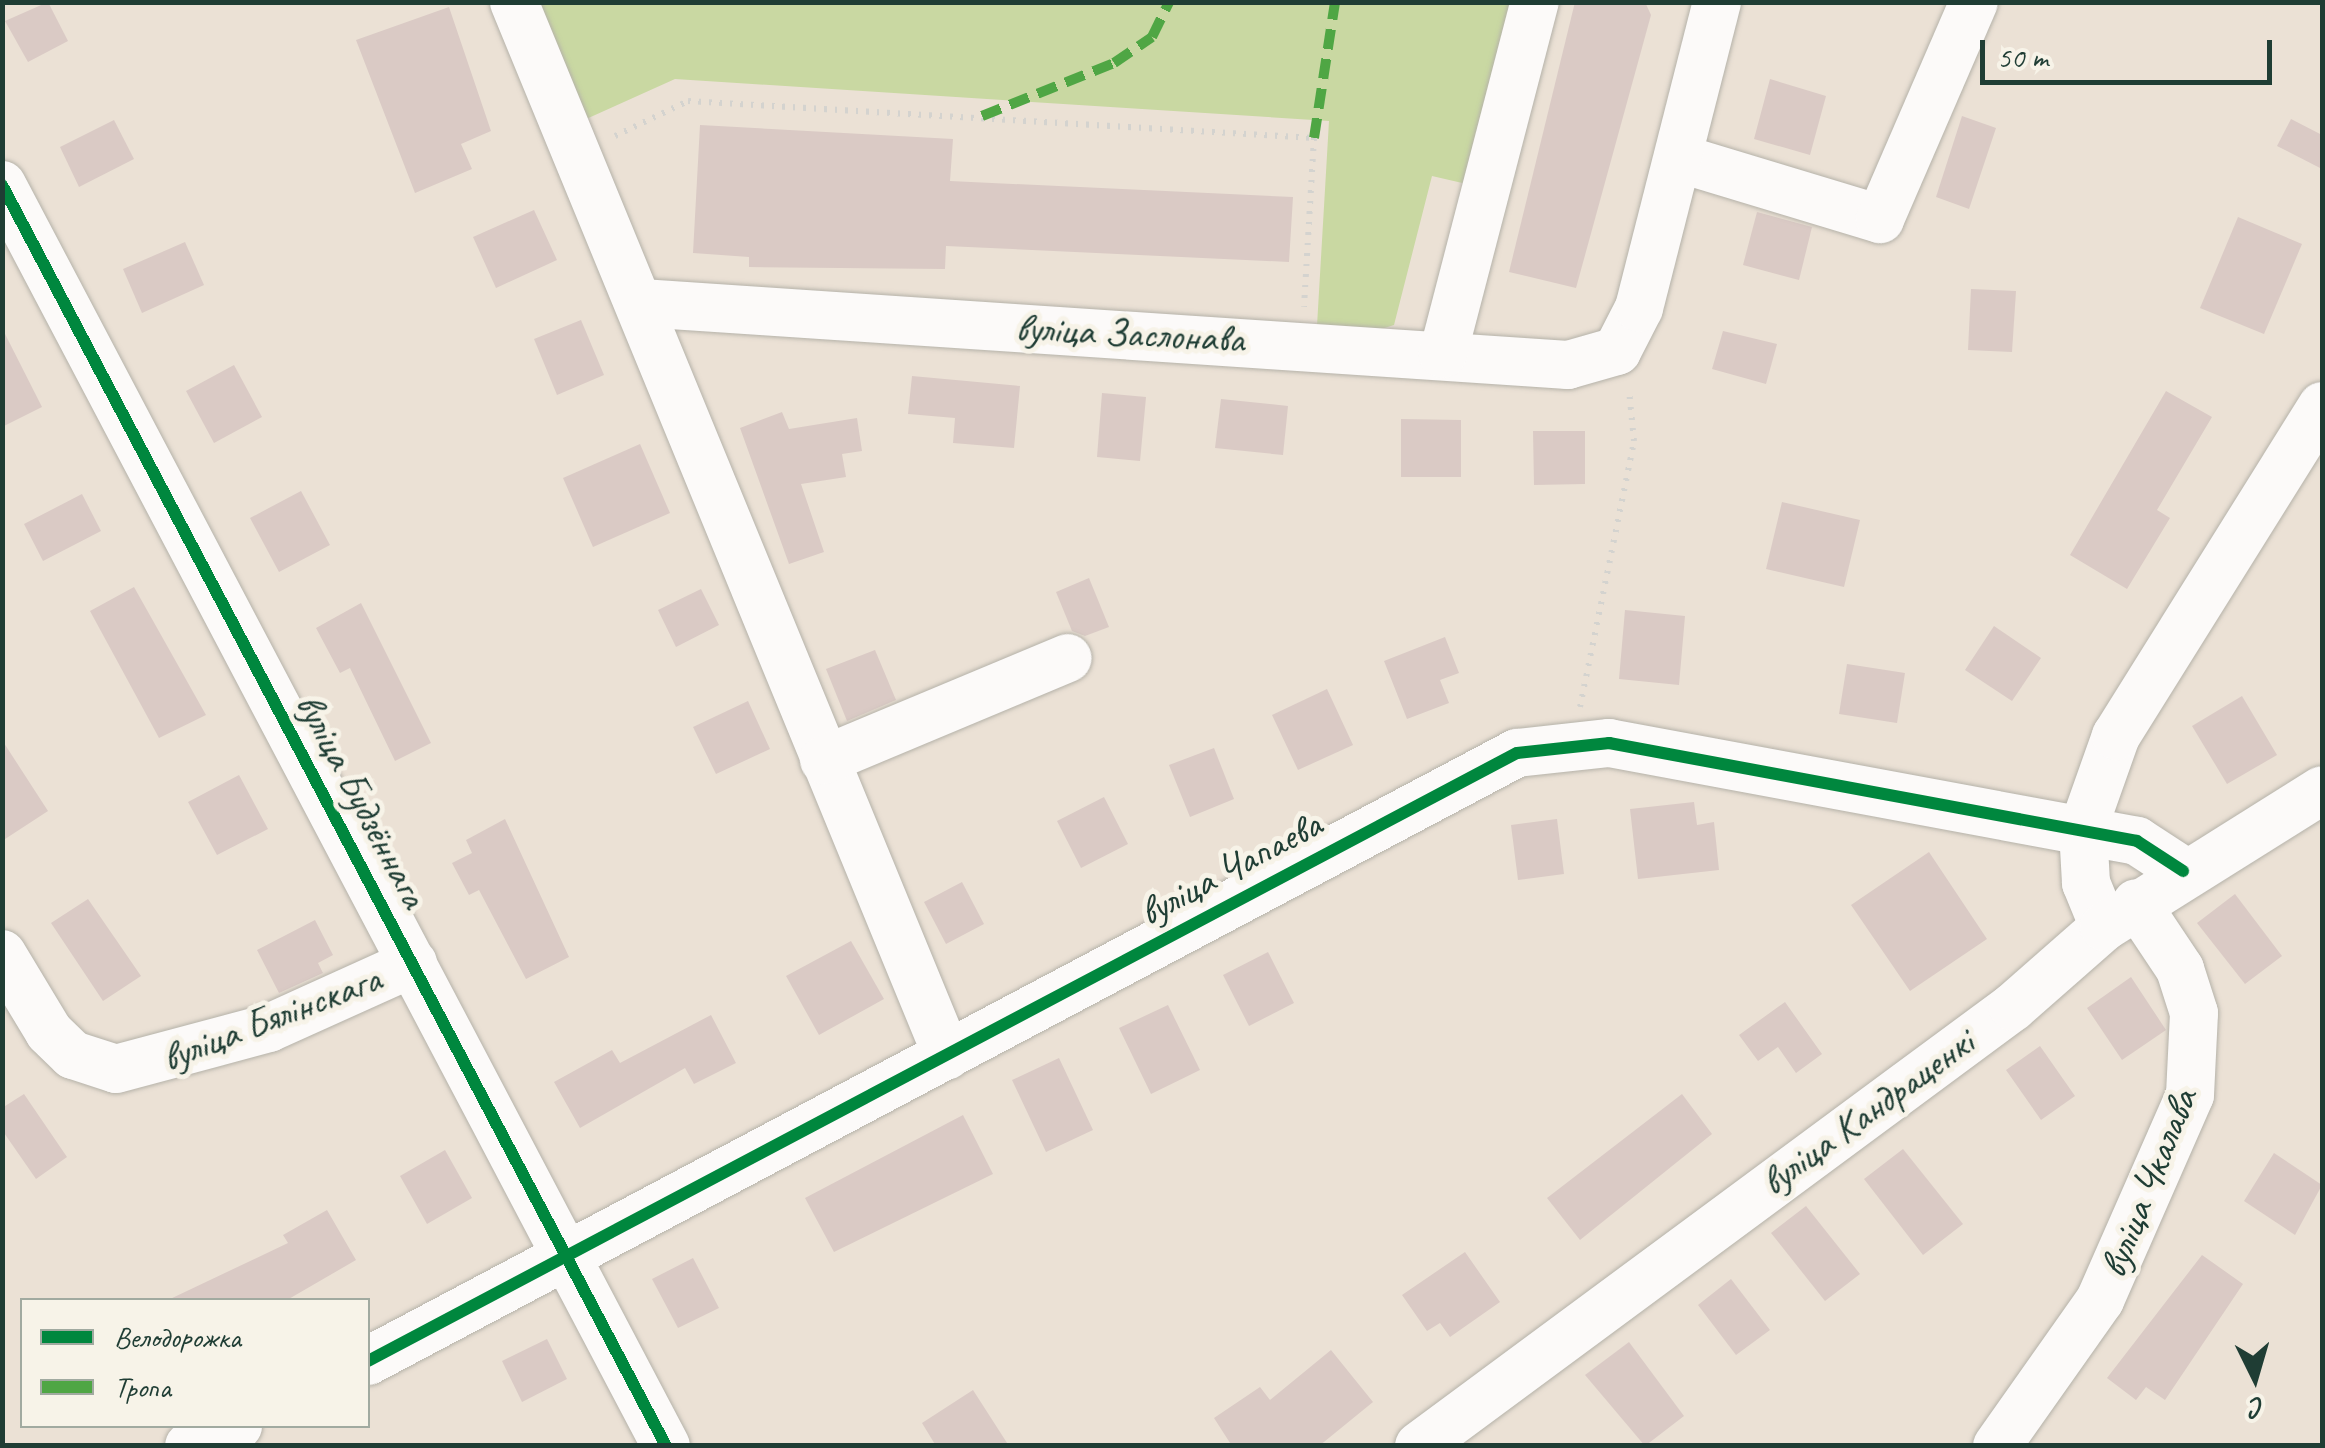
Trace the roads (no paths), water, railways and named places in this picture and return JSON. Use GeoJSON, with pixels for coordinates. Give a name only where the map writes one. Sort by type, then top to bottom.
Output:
{"type":"FeatureCollection","features":[{"type":"Feature","properties":{"kind":"street"},"geometry":{"type":"LineString","coordinates":[[514,2],[582,152],[824,760],[947,1055]]}},
{"type":"Feature","properties":{"kind":"street"},"geometry":{"type":"LineString","coordinates":[[1443,354],[1534,2]]}},
{"type":"Feature","properties":{"kind":"street"},"geometry":{"type":"LineString","coordinates":[[1717,2],[1678,158],[1880,219],[1974,2]]}},
{"type":"Feature","properties":{"kind":"street","name":"вуліца Заслонава"},"geometry":{"type":"LineString","coordinates":[[641,303],[1302,343],[1568,365],[1617,351],[1639,308],[1678,158]]}},
{"type":"Feature","properties":{"kind":"street","name":"вуліца Будзённага"},"geometry":{"type":"LineString","coordinates":[[2,185],[666,1446]]}},
{"type":"Feature","properties":{"kind":"street"},"geometry":{"type":"LineString","coordinates":[[2083,829],[2116,736],[2322,406]]}},
{"type":"Feature","properties":{"kind":"street"},"geometry":{"type":"LineString","coordinates":[[824,760],[1068,658]]}},
{"type":"Feature","properties":{"kind":"street","name":"вуліца Чапаева"},"geometry":{"type":"LineString","coordinates":[[370,1360],[1517,752],[1573,740],[2083,829],[2137,840],[2183,870]]}},
{"type":"Feature","properties":{"kind":"street","name":"вуліца Кандраценкі"},"geometry":{"type":"LineString","coordinates":[[1419,1446],[2013,1006],[2120,915],[2183,870],[2322,790]]}},
{"type":"Feature","properties":{"kind":"street","name":"вуліца Чкалава"},"geometry":{"type":"LineString","coordinates":[[1997,1446],[2100,1300],[2190,1095],[2194,1013],[2180,969],[2086,883],[2083,829]]}},
{"type":"Feature","properties":{"kind":"street","name":"вуліца Бялінскага"},"geometry":{"type":"LineString","coordinates":[[2,954],[49,1032],[73,1054],[116,1069],[269,1028],[413,962]]}},
{"type":"Feature","properties":{"kind":"street"},"geometry":{"type":"LineString","coordinates":[[189,1446],[233,1428]]}}]}
